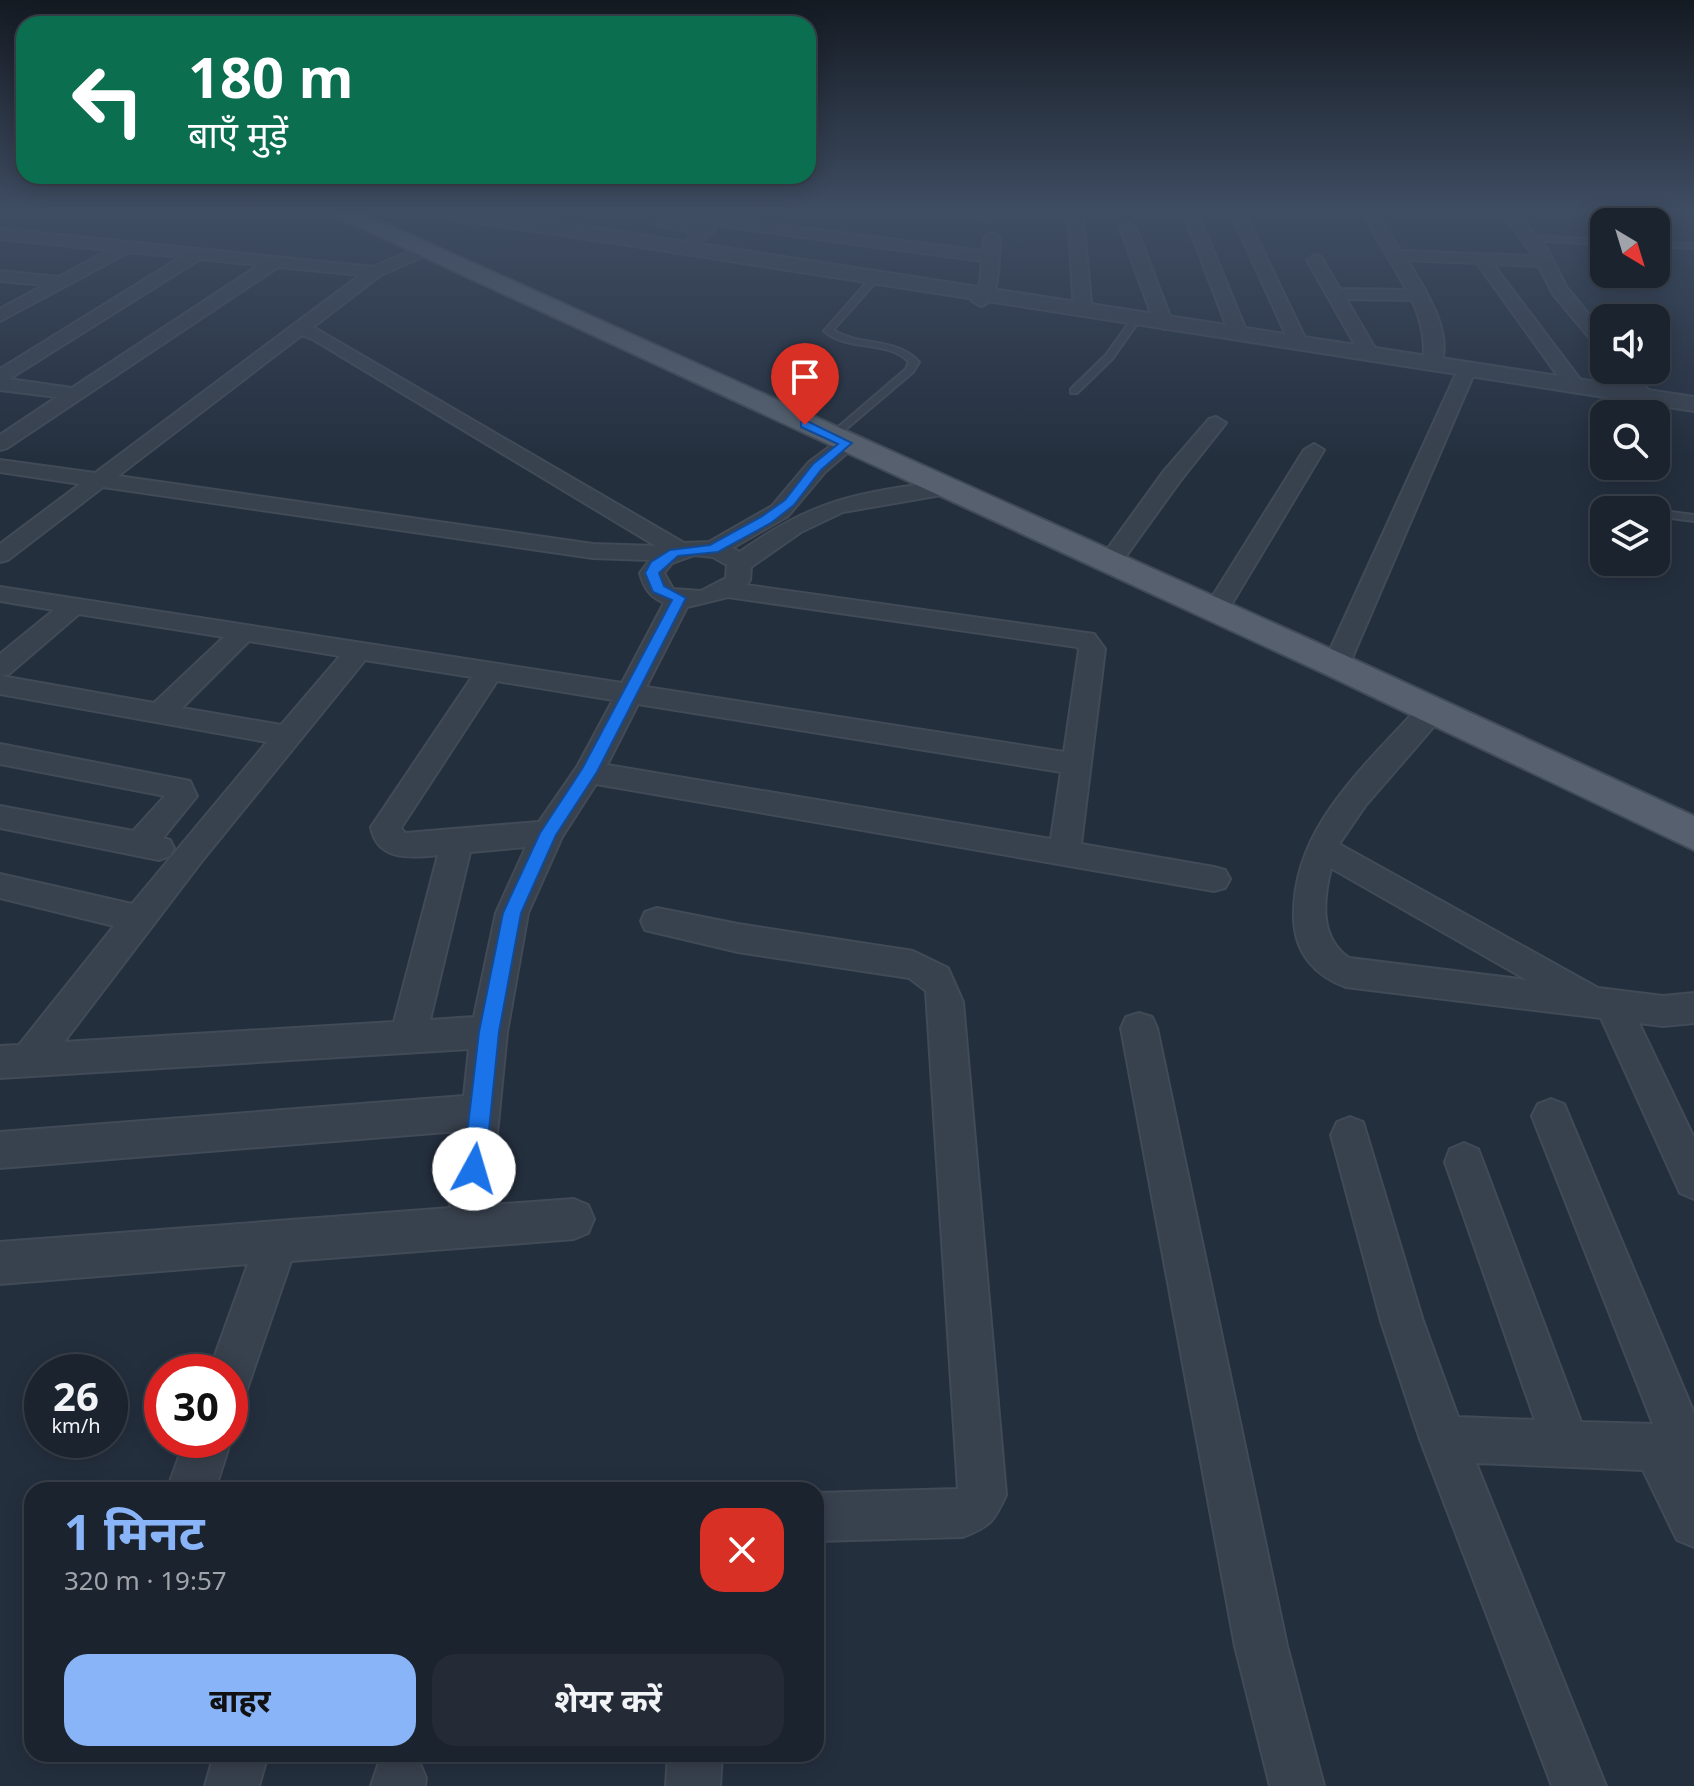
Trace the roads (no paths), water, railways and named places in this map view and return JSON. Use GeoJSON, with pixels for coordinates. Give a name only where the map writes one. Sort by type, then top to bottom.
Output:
{"type":"FeatureCollection","features":[{"type":"Feature","properties":{"kind":"main road"},"geometry":{"type":"LineString","coordinates":[[517,292],[1336,665],[1694,834]]}},
{"type":"Feature","properties":{"kind":"street"},"geometry":{"type":"LineString","coordinates":[[0,316],[42,292]]}},
{"type":"Feature","properties":{"kind":"street"},"geometry":{"type":"LineString","coordinates":[[0,377],[136,292]]}},
{"type":"Feature","properties":{"kind":"street"},"geometry":{"type":"LineString","coordinates":[[0,444],[229,292]]}},
{"type":"Feature","properties":{"kind":"street"},"geometry":{"type":"LineString","coordinates":[[0,555],[348,292]]}},
{"type":"Feature","properties":{"kind":"street"},"geometry":{"type":"LineString","coordinates":[[937,292],[1083,311],[1694,404]]}},
{"type":"Feature","properties":{"kind":"street"},"geometry":{"type":"LineString","coordinates":[[949,292],[1132,325],[1694,411]]}},
{"type":"Feature","properties":{"kind":"street"},"geometry":{"type":"LineString","coordinates":[[982,298],[984,292]]}},
{"type":"Feature","properties":{"kind":"street"},"geometry":{"type":"LineString","coordinates":[[1082,292],[1083,311]]}},
{"type":"Feature","properties":{"kind":"street"},"geometry":{"type":"LineString","coordinates":[[1152,292],[1164,324]]}},
{"type":"Feature","properties":{"kind":"street"},"geometry":{"type":"LineString","coordinates":[[1222,292],[1239,335]]}},
{"type":"Feature","properties":{"kind":"street"},"geometry":{"type":"LineString","coordinates":[[1275,292],[1299,344]]}},
{"type":"Feature","properties":{"kind":"street"},"geometry":{"type":"LineString","coordinates":[[1415,292],[1434,337],[1432,364]]}},
{"type":"Feature","properties":{"kind":"street"},"geometry":{"type":"LineString","coordinates":[[1506,292],[1575,386]]}},
{"type":"Feature","properties":{"kind":"street"},"geometry":{"type":"LineString","coordinates":[[1561,292],[1590,327]]}},
{"type":"Feature","properties":{"kind":"street"},"geometry":{"type":"LineString","coordinates":[[1333,294],[1370,355]]}},
{"type":"Feature","properties":{"kind":"street"},"geometry":{"type":"LineString","coordinates":[[1333,294],[1417,295]]}},
{"type":"Feature","properties":{"kind":"street"},"geometry":{"type":"LineString","coordinates":[[300,328],[320,336],[678,552]]}},
{"type":"Feature","properties":{"kind":"street"},"geometry":{"type":"LineString","coordinates":[[1336,665],[1464,376]]}},
{"type":"Feature","properties":{"kind":"street"},"geometry":{"type":"LineString","coordinates":[[0,384],[76,394]]}},
{"type":"Feature","properties":{"kind":"street"},"geometry":{"type":"LineString","coordinates":[[1635,384],[1642,396]]}},
{"type":"Feature","properties":{"kind":"street"},"geometry":{"type":"LineString","coordinates":[[1110,562],[1172,476],[1216,423]]}},
{"type":"Feature","properties":{"kind":"street"},"geometry":{"type":"LineString","coordinates":[[713,549],[780,511],[840,440]]}},
{"type":"Feature","properties":{"kind":"street"},"geometry":{"type":"LineString","coordinates":[[1216,610],[1314,450]]}},
{"type":"Feature","properties":{"kind":"street"},"geometry":{"type":"LineString","coordinates":[[0,466],[593,551],[678,552],[713,549],[724,552],[739,564]]}},
{"type":"Feature","properties":{"kind":"street"},"geometry":{"type":"LineString","coordinates":[[804,482],[829,499],[845,505]]}},
{"type":"Feature","properties":{"kind":"street"},"geometry":{"type":"LineString","coordinates":[[0,485],[576,568],[652,573]]}},
{"type":"Feature","properties":{"kind":"street"},"geometry":{"type":"LineString","coordinates":[[739,564],[802,522],[845,505],[945,488]]}},
{"type":"Feature","properties":{"kind":"street"},"geometry":{"type":"LineString","coordinates":[[678,552],[656,565],[652,573],[658,589],[679,598],[708,598],[727,590],[738,580],[739,564]]}},
{"type":"Feature","properties":{"kind":"street"},"geometry":{"type":"LineString","coordinates":[[727,590],[1085,640],[1092,649],[1064,853]]}},
{"type":"Feature","properties":{"kind":"street"},"geometry":{"type":"LineString","coordinates":[[0,594],[1077,764]]}},
{"type":"Feature","properties":{"kind":"street"},"geometry":{"type":"LineString","coordinates":[[468,1227],[489,1032],[512,913],[548,833],[589,772],[679,598]]}},
{"type":"Feature","properties":{"kind":"street"},"geometry":{"type":"LineString","coordinates":[[0,668],[74,606]]}},
{"type":"Feature","properties":{"kind":"street"},"geometry":{"type":"LineString","coordinates":[[160,713],[244,632]]}},
{"type":"Feature","properties":{"kind":"street"},"geometry":{"type":"LineString","coordinates":[[14,1062],[140,919],[358,651]]}},
{"type":"Feature","properties":{"kind":"street"},"geometry":{"type":"LineString","coordinates":[[490,671],[386,827],[388,837],[397,844],[412,846],[548,833]]}},
{"type":"Feature","properties":{"kind":"street"},"geometry":{"type":"LineString","coordinates":[[0,685],[290,736]]}},
{"type":"Feature","properties":{"kind":"street"},"geometry":{"type":"LineString","coordinates":[[1432,710],[1347,811],[1321,848],[1309,891],[1310,931],[1314,947],[1329,964],[1346,973],[1663,1011],[1694,1008]]}},
{"type":"Feature","properties":{"kind":"street"},"geometry":{"type":"LineString","coordinates":[[0,754],[180,788],[182,796],[140,844]]}},
{"type":"Feature","properties":{"kind":"street"},"geometry":{"type":"LineString","coordinates":[[589,772],[1214,879]]}},
{"type":"Feature","properties":{"kind":"street"},"geometry":{"type":"LineString","coordinates":[[0,817],[190,854]]}},
{"type":"Feature","properties":{"kind":"street"},"geometry":{"type":"LineString","coordinates":[[408,1036],[457,842]]}},
{"type":"Feature","properties":{"kind":"street"},"geometry":{"type":"LineString","coordinates":[[1321,848],[1605,1004],[1694,1180]]}},
{"type":"Feature","properties":{"kind":"street"},"geometry":{"type":"LineString","coordinates":[[0,886],[140,919]]}},
{"type":"Feature","properties":{"kind":"street"},"geometry":{"type":"LineString","coordinates":[[657,921],[753,940],[913,965],[932,972],[942,985],[946,1002],[982,1495],[976,1506],[963,1513],[824,1517]]}},
{"type":"Feature","properties":{"kind":"street"},"geometry":{"type":"LineString","coordinates":[[1139,1028],[1261,1646],[1297,1786]]}},
{"type":"Feature","properties":{"kind":"street"},"geometry":{"type":"LineString","coordinates":[[14,1062],[489,1032]]}},
{"type":"Feature","properties":{"kind":"street"},"geometry":{"type":"LineString","coordinates":[[0,1150],[480,1112]]}},
{"type":"Feature","properties":{"kind":"street"},"geometry":{"type":"LineString","coordinates":[[1551,1116],[1679,1449],[1694,1523]]}},
{"type":"Feature","properties":{"kind":"street"},"geometry":{"type":"LineString","coordinates":[[1350,1135],[1402,1321],[1443,1439],[1579,1786]]}},
{"type":"Feature","properties":{"kind":"street"},"geometry":{"type":"LineString","coordinates":[[1464,1162],[1566,1444]]}},
{"type":"Feature","properties":{"kind":"street"},"geometry":{"type":"LineString","coordinates":[[0,1263],[574,1219]]}},
{"type":"Feature","properties":{"kind":"street"},"geometry":{"type":"LineString","coordinates":[[238,1354],[277,1241]]}},
{"type":"Feature","properties":{"kind":"street"},"geometry":{"type":"LineString","coordinates":[[1443,1439],[1679,1449]]}},
{"type":"Feature","properties":{"kind":"street"},"geometry":{"type":"LineString","coordinates":[[194,1482],[202,1458]]}},
{"type":"Feature","properties":{"kind":"street"},"geometry":{"type":"LineString","coordinates":[[232,1786],[239,1762]]}},
{"type":"Feature","properties":{"kind":"street"},"geometry":{"type":"LineString","coordinates":[[693,1786],[694,1762]]}},
{"type":"Feature","properties":{"kind":"lane"},"geometry":{"type":"LineString","coordinates":[[840,440],[910,370],[914,362],[910,355],[898,350],[845,340],[828,331],[863,292]]}},
{"type":"Feature","properties":{"kind":"lane"},"geometry":{"type":"LineString","coordinates":[[1074,391],[1109,357],[1132,325]]}},
{"type":"Feature","properties":{"kind":"lane"},"geometry":{"type":"LineString","coordinates":[[1670,515],[1694,518]]}}]}
